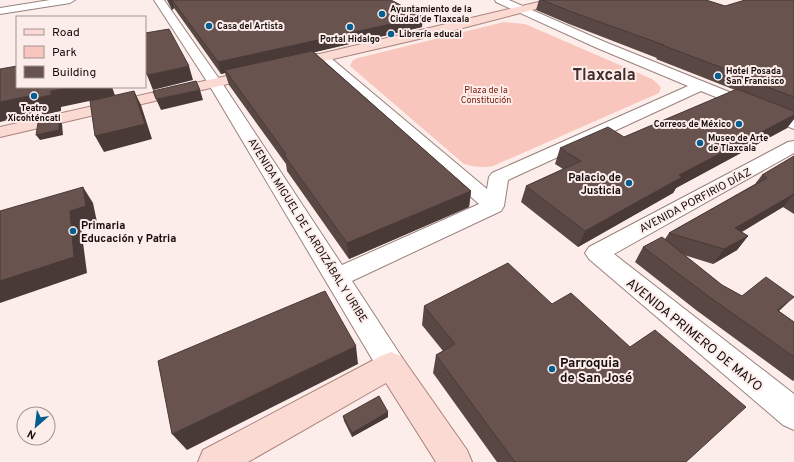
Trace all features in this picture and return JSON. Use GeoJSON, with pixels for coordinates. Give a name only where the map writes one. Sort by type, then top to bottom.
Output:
{"type":"FeatureCollection","features":[{"type":"Feature","properties":{"kind":"main road"},"geometry":{"type":"LineString","coordinates":[[0,132],[436,31],[559,0]]}},
{"type":"Feature","properties":{"kind":"main road"},"geometry":{"type":"LineString","coordinates":[[215,462],[392,365]]}},
{"type":"Feature","properties":{"kind":"main road","name":"AVENIDA MIGUEL DE LARDIZÁBAL Y URIBE"},"geometry":{"type":"LineString","coordinates":[[392,365],[455,462]]}},
{"type":"Feature","properties":{"kind":"street"},"geometry":{"type":"LineString","coordinates":[[0,10],[70,0]]}},
{"type":"Feature","properties":{"kind":"street","name":"AVENIDA MIGUEL DE LARDIZÁBAL Y URIBE"},"geometry":{"type":"LineString","coordinates":[[159,0],[215,83],[392,365]]}},
{"type":"Feature","properties":{"kind":"street"},"geometry":{"type":"LineString","coordinates":[[500,0],[700,86],[794,124]]}},
{"type":"Feature","properties":{"kind":"street"},"geometry":{"type":"LineString","coordinates":[[321,57],[494,206]]}},
{"type":"Feature","properties":{"kind":"street"},"geometry":{"type":"LineString","coordinates":[[494,206],[499,177],[700,86]]}},
{"type":"Feature","properties":{"kind":"street","name":"AVENIDA PORFIRIO DÍAZ"},"geometry":{"type":"LineString","coordinates":[[597,253],[794,146]]}},
{"type":"Feature","properties":{"kind":"street"},"geometry":{"type":"LineString","coordinates":[[338,277],[494,206]]}},
{"type":"Feature","properties":{"kind":"street","name":"AVENIDA PRIMERO DE MAYO"},"geometry":{"type":"LineString","coordinates":[[597,253],[794,414]]}},
{"type":"Feature","properties":{"kind":"green space","name":"Plaza de la Constitución"},"geometry":{"type":"Polygon","coordinates":[[[504,22],[525,24],[652,79],[661,88],[659,93],[493,166],[478,167],[464,164],[350,66],[353,60],[358,58],[504,22]]]}},
{"type":"Feature","properties":{"kind":"building"},"geometry":{"type":"Polygon","coordinates":[[[172,0],[391,0],[423,17],[218,62],[172,0]]]}},
{"type":"Feature","properties":{"kind":"building"},"geometry":{"type":"Polygon","coordinates":[[[542,0],[706,0],[725,6],[745,0],[794,0],[794,97],[754,82],[757,81],[662,45],[664,45],[542,0]]]}},
{"type":"Feature","properties":{"kind":"building"},"geometry":{"type":"Polygon","coordinates":[[[169,29],[189,66],[147,75],[146,33],[169,29]]]}},
{"type":"Feature","properties":{"kind":"building"},"geometry":{"type":"Polygon","coordinates":[[[312,51],[471,191],[347,243],[284,155],[286,154],[225,70],[312,51]]]}},
{"type":"Feature","properties":{"kind":"building"},"geometry":{"type":"Polygon","coordinates":[[[16,66],[16,88],[65,88],[51,91],[51,95],[32,99],[33,95],[0,102],[0,69],[16,66]]]}},
{"type":"Feature","properties":{"kind":"building"},"geometry":{"type":"Polygon","coordinates":[[[196,81],[200,90],[156,99],[153,91],[196,81]]]}},
{"type":"Feature","properties":{"kind":"building"},"geometry":{"type":"Polygon","coordinates":[[[737,89],[794,111],[794,115],[679,175],[682,177],[585,231],[526,186],[581,161],[560,148],[608,127],[624,137],[737,89]]]}},
{"type":"Feature","properties":{"kind":"building"},"geometry":{"type":"Polygon","coordinates":[[[134,91],[145,124],[95,136],[90,101],[134,91]]]}},
{"type":"Feature","properties":{"kind":"building"},"geometry":{"type":"Polygon","coordinates":[[[59,118],[59,130],[36,135],[38,123],[59,118]]]}},
{"type":"Feature","properties":{"kind":"building"},"geometry":{"type":"Polygon","coordinates":[[[794,156],[794,194],[735,228],[748,236],[724,249],[669,233],[767,178],[762,175],[794,156]]]}},
{"type":"Feature","properties":{"kind":"building"},"geometry":{"type":"Polygon","coordinates":[[[83,187],[86,206],[70,211],[74,257],[0,281],[0,211],[83,187]]]}},
{"type":"Feature","properties":{"kind":"building"},"geometry":{"type":"Polygon","coordinates":[[[662,237],[722,285],[742,296],[766,277],[794,297],[777,310],[794,322],[794,357],[708,296],[643,247],[662,237]]]}},
{"type":"Feature","properties":{"kind":"building","name":"Parroquia de San José"},"geometry":{"type":"Polygon","coordinates":[[[508,263],[552,304],[571,293],[630,347],[655,330],[746,407],[686,462],[515,462],[436,355],[455,344],[424,306],[508,263]]]}},
{"type":"Feature","properties":{"kind":"building"},"geometry":{"type":"Polygon","coordinates":[[[325,291],[356,346],[172,434],[158,361],[325,291]]]}},
{"type":"Feature","properties":{"kind":"building"},"geometry":{"type":"Polygon","coordinates":[[[379,396],[388,412],[352,433],[343,416],[379,396]]]}},
{"type":"Feature","properties":{"kind":"place","name":"Ayuntamiento de la Ciudad de Tlaxcala"},"geometry":{"type":"Point","coordinates":[382,14]}},
{"type":"Feature","properties":{"kind":"place","name":"Casa del Artista"},"geometry":{"type":"Point","coordinates":[209,26]}},
{"type":"Feature","properties":{"kind":"place","name":"Portal Hidalgo"},"geometry":{"type":"Point","coordinates":[350,27]}},
{"type":"Feature","properties":{"kind":"place","name":"Librería educal"},"geometry":{"type":"Point","coordinates":[391,34]}},
{"type":"Feature","properties":{"kind":"place","name":"Hotel Posada San Francisco"},"geometry":{"type":"Point","coordinates":[718,76]}},
{"type":"Feature","properties":{"kind":"place","name":"Teatro Xicohténcatl"},"geometry":{"type":"Point","coordinates":[34,96]}},
{"type":"Feature","properties":{"kind":"place","name":"Correos de México"},"geometry":{"type":"Point","coordinates":[739,124]}},
{"type":"Feature","properties":{"kind":"place","name":"Museo de Arte de Tlaxcala"},"geometry":{"type":"Point","coordinates":[700,143]}},
{"type":"Feature","properties":{"kind":"place","name":"Palacio de Justicia"},"geometry":{"type":"Point","coordinates":[629,183]}},
{"type":"Feature","properties":{"kind":"place","name":"Primaria Educación y Patria"},"geometry":{"type":"Point","coordinates":[73,231]}},
{"type":"Feature","properties":{"kind":"place","name":"Parroquia de San José"},"geometry":{"type":"Point","coordinates":[552,369]}},
{"type":"Feature","properties":{"kind":"district","name":"Tlaxcala"},"geometry":{"type":"Point","coordinates":[604,74]}}]}
